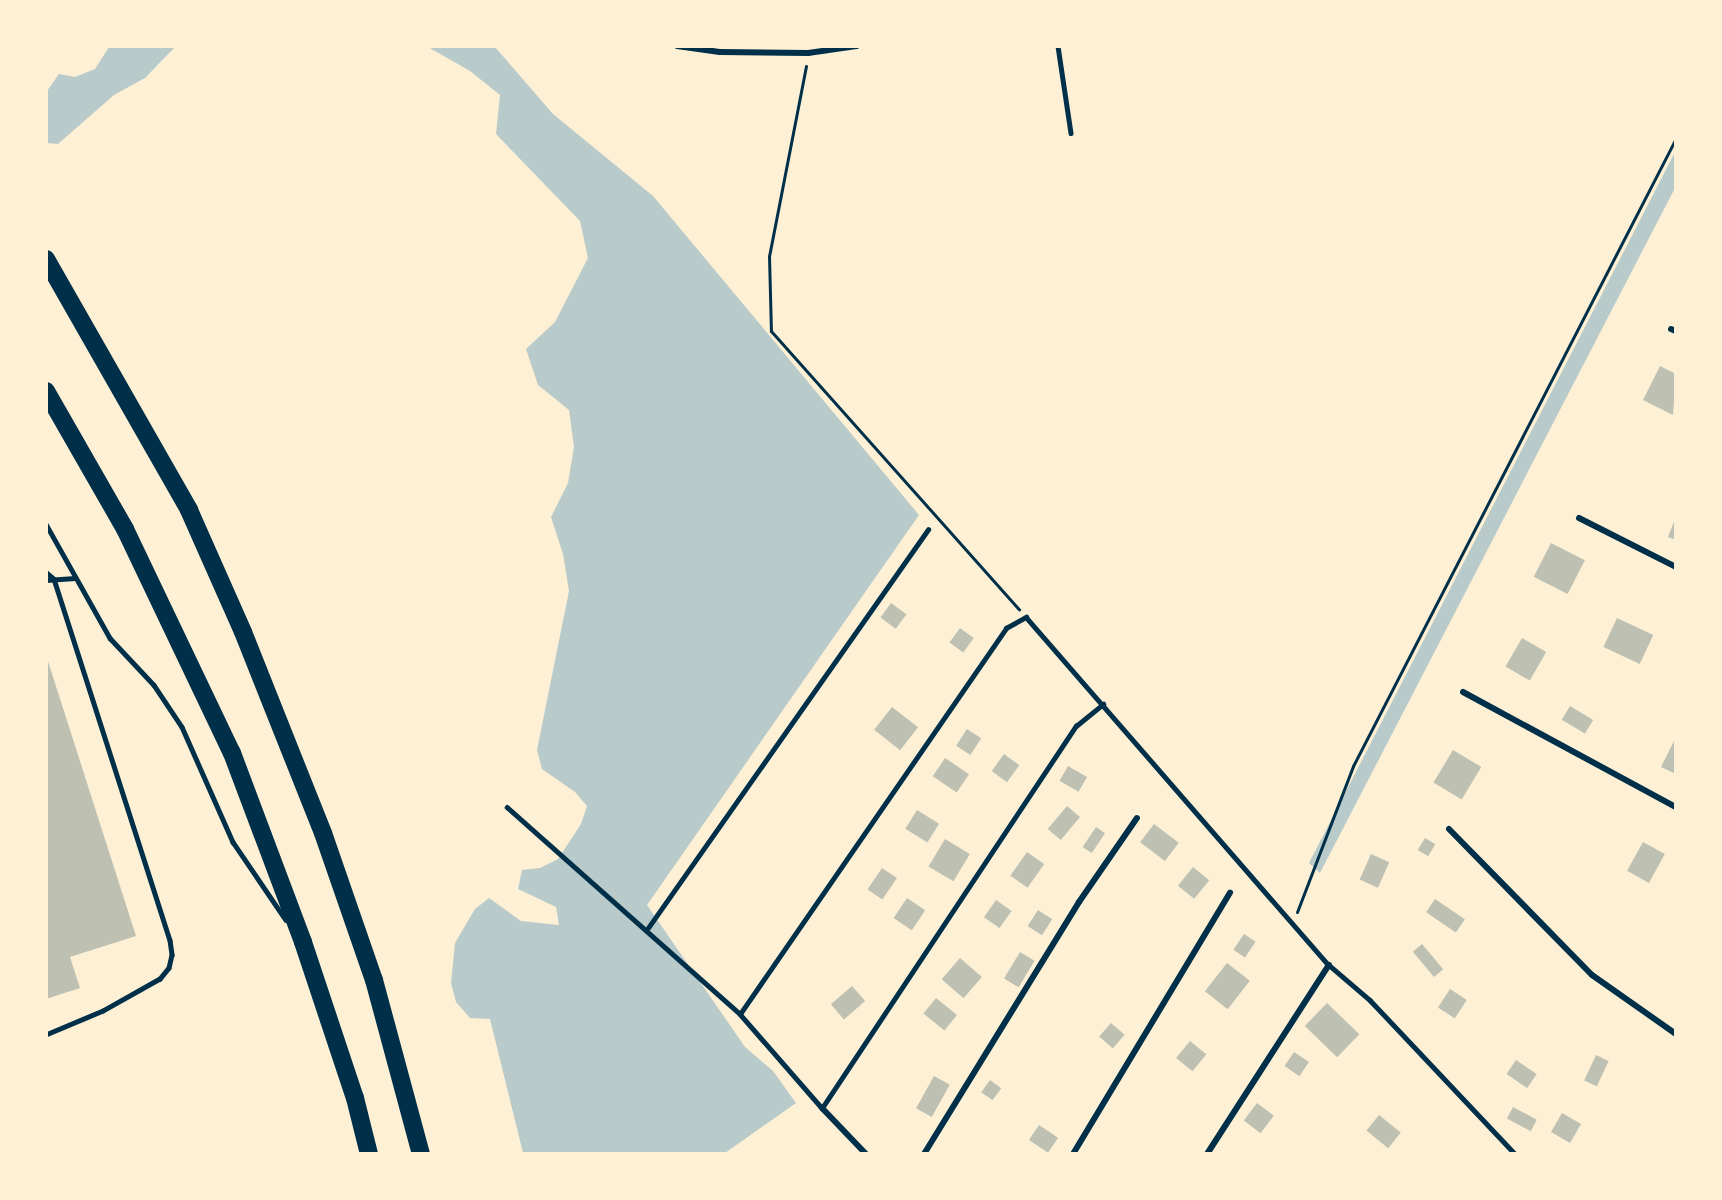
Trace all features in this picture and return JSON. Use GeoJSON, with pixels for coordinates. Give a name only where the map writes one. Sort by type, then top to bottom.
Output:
{"type":"FeatureCollection","features":[{"type":"Feature","properties":{"kind":"highway"},"geometry":{"type":"LineString","coordinates":[[46,259],[189,510],[243,632],[323,833],[374,980],[421,1154]]}},
{"type":"Feature","properties":{"kind":"highway"},"geometry":{"type":"LineString","coordinates":[[46,391],[125,529],[232,753],[303,942],[355,1098],[369,1154]]}},
{"type":"Feature","properties":{"kind":"street"},"geometry":{"type":"LineString","coordinates":[[677,46],[720,52],[808,53],[856,46]]}},
{"type":"Feature","properties":{"kind":"street"},"geometry":{"type":"LineString","coordinates":[[1579,518],[1676,567]]}},
{"type":"Feature","properties":{"kind":"street"},"geometry":{"type":"LineString","coordinates":[[1463,692],[1676,807]]}},
{"type":"Feature","properties":{"kind":"street"},"geometry":{"type":"LineString","coordinates":[[924,1154],[1079,903],[1137,818]]}},
{"type":"Feature","properties":{"kind":"street"},"geometry":{"type":"LineString","coordinates":[[1449,829],[1545,923],[1592,975],[1676,1034]]}},
{"type":"Feature","properties":{"kind":"street"},"geometry":{"type":"LineString","coordinates":[[1073,1154],[1230,893]]}},
{"type":"Feature","properties":{"kind":"street"},"geometry":{"type":"LineString","coordinates":[[1207,1154],[1329,965]]}},
{"type":"Feature","properties":{"kind":"street"},"geometry":{"type":"LineString","coordinates":[[822,1108],[866,1154]]}},
{"type":"Feature","properties":{"kind":"lane"},"geometry":{"type":"LineString","coordinates":[[1058,46],[1071,133]]}},
{"type":"Feature","properties":{"kind":"lane"},"geometry":{"type":"LineString","coordinates":[[46,524],[110,638],[154,685],[182,727],[232,842],[262,889],[303,942]]}},
{"type":"Feature","properties":{"kind":"lane"},"geometry":{"type":"LineString","coordinates":[[648,928],[928,529]]}},
{"type":"Feature","properties":{"kind":"lane"},"geometry":{"type":"LineString","coordinates":[[46,572],[54,579],[170,940],[172,955],[169,968],[160,979],[136,994],[46,1035]]}},
{"type":"Feature","properties":{"kind":"lane"},"geometry":{"type":"LineString","coordinates":[[46,580],[75,578]]}},
{"type":"Feature","properties":{"kind":"lane"},"geometry":{"type":"LineString","coordinates":[[740,1014],[1006,628],[1026,617],[1329,965],[1370,1000],[1515,1154]]}},
{"type":"Feature","properties":{"kind":"lane"},"geometry":{"type":"LineString","coordinates":[[507,807],[648,928],[740,1014],[822,1108],[1076,726],[1103,705]]}},
{"type":"Feature","properties":{"kind":"path"},"geometry":{"type":"LineString","coordinates":[[808,53],[769,256],[771,331],[1026,617]]}},
{"type":"Feature","properties":{"kind":"path"},"geometry":{"type":"LineString","coordinates":[[1293,922],[1353,766],[1676,138]]}},
{"type":"Feature","properties":{"kind":"shaded area"},"geometry":{"type":"Polygon","coordinates":[[[109,47],[175,47],[145,78],[114,95],[58,144],[47,143],[47,91],[59,74],[75,77],[95,69],[109,47]]]}},
{"type":"Feature","properties":{"kind":"shaded area"},"geometry":{"type":"Polygon","coordinates":[[[428,47],[495,47],[553,114],[653,196],[919,515],[647,905],[745,1047],[773,1071],[796,1103],[725,1153],[523,1153],[490,1019],[470,1018],[456,1002],[451,983],[455,943],[475,909],[489,898],[521,921],[559,925],[556,907],[518,889],[522,870],[540,868],[558,859],[581,824],[587,806],[575,792],[542,769],[537,750],[569,591],[563,554],[551,517],[568,483],[574,447],[569,410],[538,385],[526,349],[555,322],[588,258],[580,221],[496,134],[500,95],[470,71],[428,47]]]}},
{"type":"Feature","properties":{"kind":"shaded area"},"geometry":{"type":"Polygon","coordinates":[[[1675,152],[1675,188],[1320,873],[1309,863],[1675,152]]]}},
{"type":"Feature","properties":{"kind":"building"},"geometry":{"type":"Polygon","coordinates":[[[1660,366],[1676,374],[1673,415],[1643,400],[1660,366]]]}},
{"type":"Feature","properties":{"kind":"building"},"geometry":{"type":"Polygon","coordinates":[[[1676,519],[1676,540],[1668,537],[1676,519]]]}},
{"type":"Feature","properties":{"kind":"building"},"geometry":{"type":"Polygon","coordinates":[[[1551,543],[1585,560],[1568,594],[1534,577],[1551,543]]]}},
{"type":"Feature","properties":{"kind":"building"},"geometry":{"type":"Polygon","coordinates":[[[891,603],[906,614],[896,629],[880,618],[891,603]]]}},
{"type":"Feature","properties":{"kind":"building"},"geometry":{"type":"Polygon","coordinates":[[[1617,618],[1653,635],[1640,664],[1603,647],[1617,618]]]}},
{"type":"Feature","properties":{"kind":"building"},"geometry":{"type":"Polygon","coordinates":[[[960,628],[974,638],[963,653],[949,643],[960,628]]]}},
{"type":"Feature","properties":{"kind":"building"},"geometry":{"type":"Polygon","coordinates":[[[1522,638],[1546,652],[1530,681],[1506,667],[1522,638]]]}},
{"type":"Feature","properties":{"kind":"building"},"geometry":{"type":"Polygon","coordinates":[[[46,655],[136,936],[70,957],[80,988],[46,999],[46,655]]]}},
{"type":"Feature","properties":{"kind":"building"},"geometry":{"type":"Polygon","coordinates":[[[1570,706],[1593,720],[1585,734],[1562,720],[1570,706]]]}},
{"type":"Feature","properties":{"kind":"building"},"geometry":{"type":"Polygon","coordinates":[[[892,707],[918,727],[900,750],[874,730],[892,707]]]}},
{"type":"Feature","properties":{"kind":"building"},"geometry":{"type":"Polygon","coordinates":[[[967,729],[981,738],[970,755],[956,746],[967,729]]]}},
{"type":"Feature","properties":{"kind":"building"},"geometry":{"type":"Polygon","coordinates":[[[1676,737],[1676,774],[1661,767],[1676,737]]]}},
{"type":"Feature","properties":{"kind":"building"},"geometry":{"type":"Polygon","coordinates":[[[1453,750],[1481,767],[1462,800],[1433,783],[1453,750]]]}},
{"type":"Feature","properties":{"kind":"building"},"geometry":{"type":"Polygon","coordinates":[[[1004,754],[1019,765],[1007,782],[992,771],[1004,754]]]}},
{"type":"Feature","properties":{"kind":"building"},"geometry":{"type":"Polygon","coordinates":[[[945,758],[969,774],[957,792],[933,776],[945,758]]]}},
{"type":"Feature","properties":{"kind":"building"},"geometry":{"type":"Polygon","coordinates":[[[1068,766],[1087,777],[1079,792],[1060,781],[1068,766]]]}},
{"type":"Feature","properties":{"kind":"building"},"geometry":{"type":"Polygon","coordinates":[[[1067,806],[1080,817],[1061,840],[1048,829],[1067,806]]]}},
{"type":"Feature","properties":{"kind":"building"},"geometry":{"type":"Polygon","coordinates":[[[917,810],[939,824],[927,842],[905,829],[917,810]]]}},
{"type":"Feature","properties":{"kind":"building"},"geometry":{"type":"Polygon","coordinates":[[[1154,824],[1179,843],[1165,861],[1140,842],[1154,824]]]}},
{"type":"Feature","properties":{"kind":"building"},"geometry":{"type":"Polygon","coordinates":[[[1096,827],[1105,833],[1092,853],[1083,847],[1096,827]]]}},
{"type":"Feature","properties":{"kind":"building"},"geometry":{"type":"Polygon","coordinates":[[[1425,838],[1435,844],[1428,856],[1418,850],[1425,838]]]}},
{"type":"Feature","properties":{"kind":"building"},"geometry":{"type":"Polygon","coordinates":[[[945,839],[970,854],[953,881],[929,866],[945,839]]]}},
{"type":"Feature","properties":{"kind":"building"},"geometry":{"type":"Polygon","coordinates":[[[1643,842],[1665,854],[1649,883],[1627,871],[1643,842]]]}},
{"type":"Feature","properties":{"kind":"building"},"geometry":{"type":"Polygon","coordinates":[[[1027,852],[1044,864],[1028,888],[1010,876],[1027,852]]]}},
{"type":"Feature","properties":{"kind":"building"},"geometry":{"type":"Polygon","coordinates":[[[1371,854],[1389,862],[1378,888],[1360,880],[1371,854]]]}},
{"type":"Feature","properties":{"kind":"building"},"geometry":{"type":"Polygon","coordinates":[[[1193,867],[1209,880],[1194,899],[1178,886],[1193,867]]]}},
{"type":"Feature","properties":{"kind":"building"},"geometry":{"type":"Polygon","coordinates":[[[882,868],[897,878],[882,900],[867,890],[882,868]]]}},
{"type":"Feature","properties":{"kind":"building"},"geometry":{"type":"Polygon","coordinates":[[[907,898],[925,910],[912,930],[894,918],[907,898]]]}},
{"type":"Feature","properties":{"kind":"building"},"geometry":{"type":"Polygon","coordinates":[[[1435,899],[1465,919],[1456,932],[1426,912],[1435,899]]]}},
{"type":"Feature","properties":{"kind":"building"},"geometry":{"type":"Polygon","coordinates":[[[996,900],[1012,911],[1000,928],[984,917],[996,900]]]}},
{"type":"Feature","properties":{"kind":"building"},"geometry":{"type":"Polygon","coordinates":[[[1038,910],[1052,919],[1042,935],[1028,926],[1038,910]]]}},
{"type":"Feature","properties":{"kind":"building"},"geometry":{"type":"Polygon","coordinates":[[[1244,934],[1256,942],[1245,958],[1233,950],[1244,934]]]}},
{"type":"Feature","properties":{"kind":"building"},"geometry":{"type":"Polygon","coordinates":[[[1422,944],[1443,969],[1434,977],[1413,952],[1422,944]]]}},
{"type":"Feature","properties":{"kind":"building"},"geometry":{"type":"Polygon","coordinates":[[[1020,952],[1035,961],[1019,987],[1004,979],[1020,952]]]}},
{"type":"Feature","properties":{"kind":"building"},"geometry":{"type":"Polygon","coordinates":[[[960,958],[982,977],[964,998],[942,979],[960,958]]]}},
{"type":"Feature","properties":{"kind":"building"},"geometry":{"type":"Polygon","coordinates":[[[1227,963],[1250,981],[1228,1009],[1205,991],[1227,963]]]}},
{"type":"Feature","properties":{"kind":"building"},"geometry":{"type":"Polygon","coordinates":[[[852,986],[865,1001],[844,1019],[831,1004],[852,986]]]}},
{"type":"Feature","properties":{"kind":"building"},"geometry":{"type":"Polygon","coordinates":[[[1450,989],[1467,1000],[1455,1018],[1438,1007],[1450,989]]]}},
{"type":"Feature","properties":{"kind":"building"},"geometry":{"type":"Polygon","coordinates":[[[936,998],[957,1015],[944,1031],[923,1014],[936,998]]]}},
{"type":"Feature","properties":{"kind":"building"},"geometry":{"type":"Polygon","coordinates":[[[1327,1003],[1359,1034],[1337,1057],[1305,1026],[1327,1003]]]}},
{"type":"Feature","properties":{"kind":"building"},"geometry":{"type":"Polygon","coordinates":[[[1111,1023],[1125,1035],[1113,1048],[1099,1037],[1111,1023]]]}},
{"type":"Feature","properties":{"kind":"building"},"geometry":{"type":"Polygon","coordinates":[[[1190,1041],[1206,1054],[1192,1071],[1176,1058],[1190,1041]]]}},
{"type":"Feature","properties":{"kind":"building"},"geometry":{"type":"Polygon","coordinates":[[[1294,1052],[1309,1062],[1299,1076],[1284,1066],[1294,1052]]]}},
{"type":"Feature","properties":{"kind":"building"},"geometry":{"type":"Polygon","coordinates":[[[1596,1055],[1609,1061],[1597,1086],[1584,1080],[1596,1055]]]}},
{"type":"Feature","properties":{"kind":"building"},"geometry":{"type":"Polygon","coordinates":[[[1516,1060],[1537,1074],[1527,1088],[1506,1074],[1516,1060]]]}},
{"type":"Feature","properties":{"kind":"building"},"geometry":{"type":"Polygon","coordinates":[[[934,1076],[950,1085],[932,1117],[916,1108],[934,1076]]]}},
{"type":"Feature","properties":{"kind":"building"},"geometry":{"type":"Polygon","coordinates":[[[990,1080],[1001,1088],[993,1100],[981,1092],[990,1080]]]}},
{"type":"Feature","properties":{"kind":"building"},"geometry":{"type":"Polygon","coordinates":[[[1257,1103],[1274,1116],[1261,1133],[1244,1121],[1257,1103]]]}},
{"type":"Feature","properties":{"kind":"building"},"geometry":{"type":"Polygon","coordinates":[[[1513,1107],[1537,1120],[1531,1131],[1507,1118],[1513,1107]]]}},
{"type":"Feature","properties":{"kind":"building"},"geometry":{"type":"Polygon","coordinates":[[[1562,1113],[1581,1124],[1570,1143],[1551,1132],[1562,1113]]]}},
{"type":"Feature","properties":{"kind":"building"},"geometry":{"type":"Polygon","coordinates":[[[1379,1115],[1401,1133],[1388,1148],[1366,1131],[1379,1115]]]}},
{"type":"Feature","properties":{"kind":"building"},"geometry":{"type":"Polygon","coordinates":[[[1039,1125],[1058,1138],[1048,1153],[1029,1140],[1039,1125]]]}}]}
